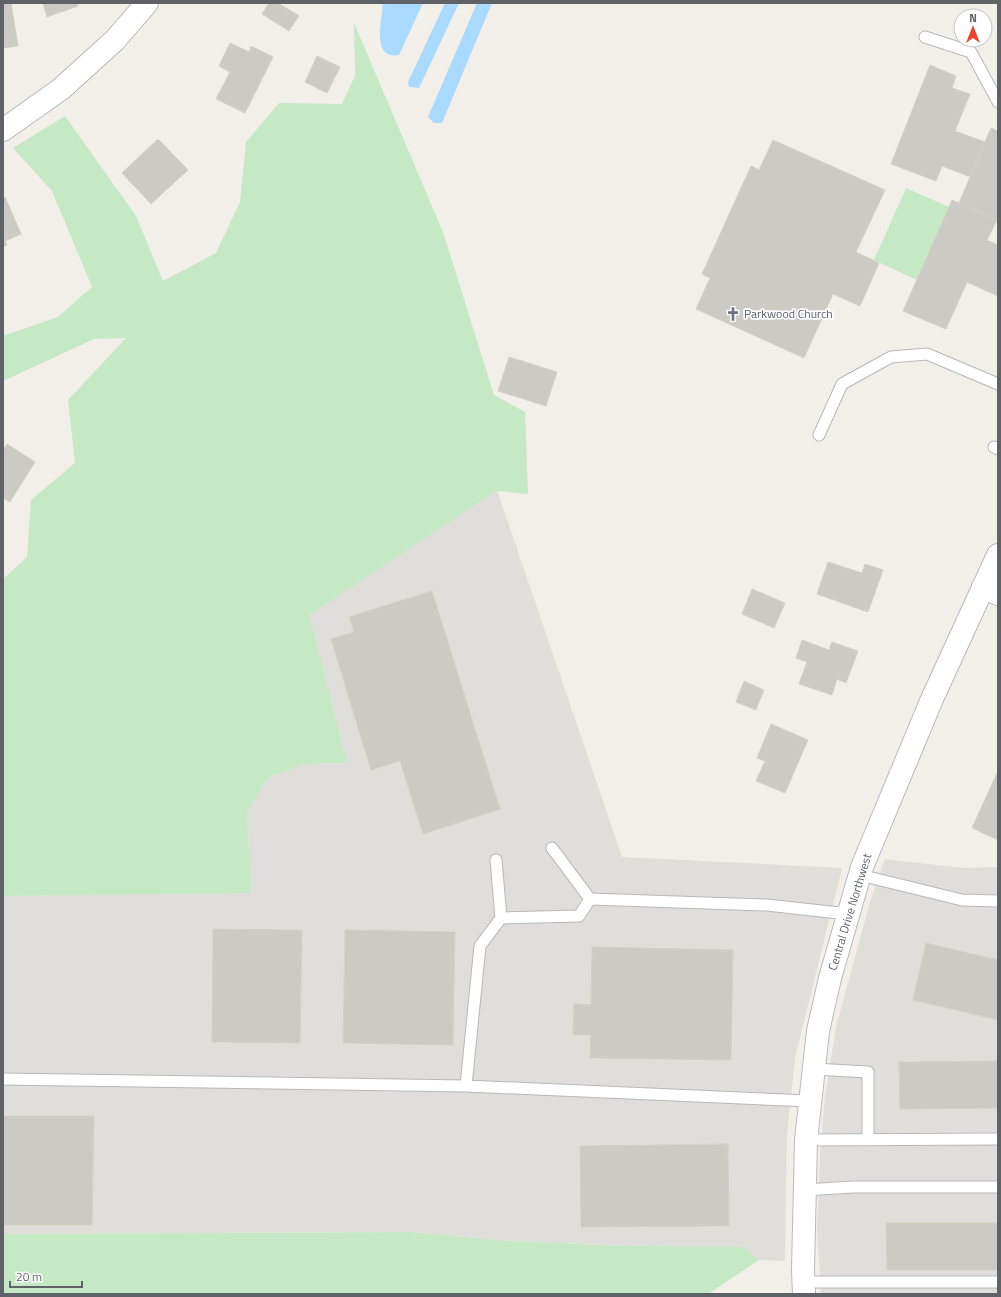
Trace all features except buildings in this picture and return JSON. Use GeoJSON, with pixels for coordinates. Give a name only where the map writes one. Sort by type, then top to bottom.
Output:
{"type":"FeatureCollection","features":[{"type":"Feature","properties":{"kind":"street"},"geometry":{"type":"LineString","coordinates":[[3,130],[61,89],[115,40],[148,3]]}},
{"type":"Feature","properties":{"kind":"street","name":"Central Drive Northwest"},"geometry":{"type":"LineString","coordinates":[[804,1288],[804,1190],[806,1140],[818,1031],[830,978],[860,875],[932,699],[991,590],[998,555]]}},
{"type":"Feature","properties":{"kind":"lane"},"geometry":{"type":"LineString","coordinates":[[925,37],[971,52],[998,102]]}},
{"type":"Feature","properties":{"kind":"lane"},"geometry":{"type":"LineString","coordinates":[[820,435],[842,384],[891,357],[927,354],[998,384]]}},
{"type":"Feature","properties":{"kind":"lane"},"geometry":{"type":"LineString","coordinates":[[552,848],[590,899]]}},
{"type":"Feature","properties":{"kind":"lane"},"geometry":{"type":"LineString","coordinates":[[466,1086],[480,946],[501,918],[496,860]]}},
{"type":"Feature","properties":{"kind":"lane"},"geometry":{"type":"LineString","coordinates":[[860,875],[962,900],[998,901]]}},
{"type":"Feature","properties":{"kind":"lane"},"geometry":{"type":"LineString","coordinates":[[590,899],[767,905],[848,914]]}},
{"type":"Feature","properties":{"kind":"lane"},"geometry":{"type":"LineString","coordinates":[[501,918],[579,916],[590,899]]}},
{"type":"Feature","properties":{"kind":"lane"},"geometry":{"type":"LineString","coordinates":[[814,1069],[868,1072],[868,1140]]}},
{"type":"Feature","properties":{"kind":"lane"},"geometry":{"type":"LineString","coordinates":[[3,1079],[466,1086],[810,1101]]}},
{"type":"Feature","properties":{"kind":"lane"},"geometry":{"type":"LineString","coordinates":[[806,1140],[998,1139]]}},
{"type":"Feature","properties":{"kind":"lane"},"geometry":{"type":"LineString","coordinates":[[804,1190],[853,1187],[998,1187]]}},
{"type":"Feature","properties":{"kind":"lane"},"geometry":{"type":"LineString","coordinates":[[804,1288],[998,1282]]}},
{"type":"Feature","properties":{"kind":"shaded area"},"geometry":{"type":"Polygon","coordinates":[[[497,490],[622,857],[842,868],[795,1058],[787,1135],[785,1261],[759,1260],[743,1247],[625,1246],[508,1241],[410,1232],[3,1234],[3,896],[251,892],[247,812],[267,778],[305,764],[347,763],[308,615],[497,490]]]}},
{"type":"Feature","properties":{"kind":"shaded area"},"geometry":{"type":"Polygon","coordinates":[[[885,859],[962,868],[998,867],[998,1294],[821,1294],[817,1231],[820,1155],[825,1096],[836,1027],[870,902],[885,859]]]}},
{"type":"Feature","properties":{"kind":"green space"},"geometry":{"type":"Polygon","coordinates":[[[354,23],[443,232],[494,395],[525,412],[528,494],[496,491],[309,615],[347,763],[305,764],[267,778],[247,812],[251,893],[3,896],[3,579],[27,557],[31,500],[75,463],[68,400],[126,338],[94,339],[3,381],[3,336],[58,317],[92,287],[52,191],[13,148],[65,116],[136,216],[163,281],[216,253],[240,202],[246,142],[279,103],[342,104],[355,76],[354,23]]]}},
{"type":"Feature","properties":{"kind":"green space"},"geometry":{"type":"Polygon","coordinates":[[[906,188],[949,207],[917,280],[874,260],[906,188]]]}},
{"type":"Feature","properties":{"kind":"green space"},"geometry":{"type":"Polygon","coordinates":[[[410,1232],[508,1241],[625,1246],[743,1247],[759,1260],[708,1294],[3,1294],[3,1234],[410,1232]]]}},
{"type":"Feature","properties":{"kind":"water"},"geometry":{"type":"Polygon","coordinates":[[[383,3],[423,3],[399,55],[390,55],[381,45],[380,28],[383,3]]]}},
{"type":"Feature","properties":{"kind":"water"},"geometry":{"type":"Polygon","coordinates":[[[445,3],[459,3],[419,88],[409,87],[408,82],[445,3]]]}},
{"type":"Feature","properties":{"kind":"water"},"geometry":{"type":"Polygon","coordinates":[[[477,3],[492,3],[442,123],[434,123],[428,117],[477,3]]]}},
{"type":"Feature","properties":{"kind":"place","name":"Parkwood Church"},"geometry":{"type":"Point","coordinates":[733,314]}}]}
